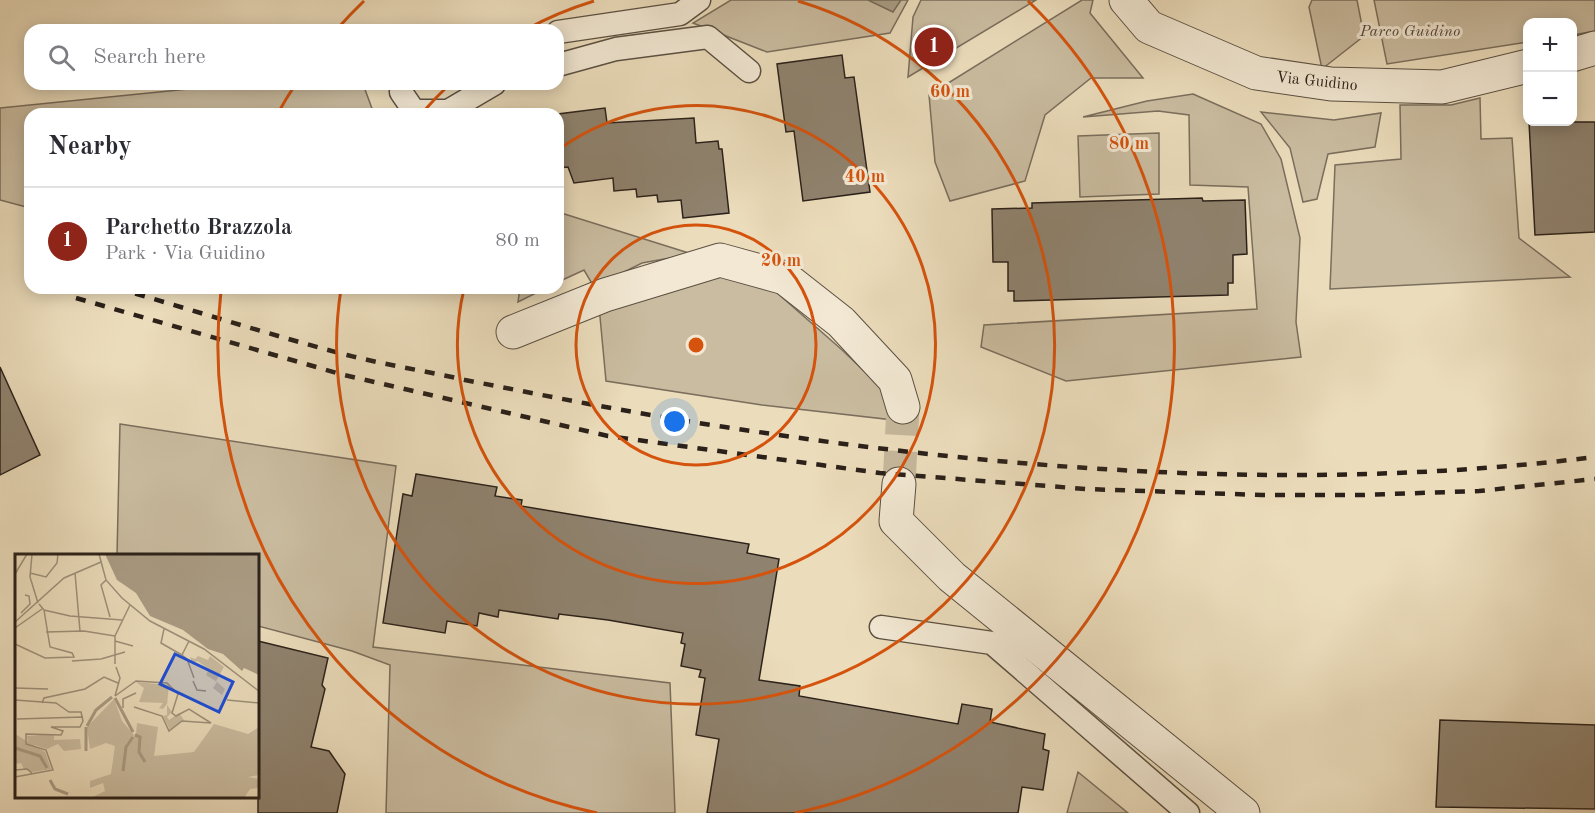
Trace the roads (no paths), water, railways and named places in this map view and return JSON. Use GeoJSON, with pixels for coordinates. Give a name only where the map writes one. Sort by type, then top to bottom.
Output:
{"type":"FeatureCollection","features":[{"type":"Feature","properties":{"kind":"street","name":"Via Guidino"},"geometry":{"type":"LineString","coordinates":[[1126,0],[1149,27],[1256,73],[1331,84],[1442,87],[1523,67]]}},
{"type":"Feature","properties":{"kind":"street"},"geometry":{"type":"LineString","coordinates":[[1577,53],[1595,48]]}},
{"type":"Feature","properties":{"kind":"street"},"geometry":{"type":"LineString","coordinates":[[513,332],[605,295],[720,260],[785,278],[795,285],[841,322],[895,380],[903,406]]}},
{"type":"Feature","properties":{"kind":"street"},"geometry":{"type":"LineString","coordinates":[[899,484],[896,521],[952,576],[1243,813]]}},
{"type":"Feature","properties":{"kind":"lane"},"geometry":{"type":"LineString","coordinates":[[564,31],[680,14],[699,0]]}},
{"type":"Feature","properties":{"kind":"lane"},"geometry":{"type":"LineString","coordinates":[[564,63],[616,49],[708,37],[749,71]]}},
{"type":"Feature","properties":{"kind":"lane"},"geometry":{"type":"LineString","coordinates":[[402,90],[412,108]]}},
{"type":"Feature","properties":{"kind":"lane"},"geometry":{"type":"LineString","coordinates":[[453,108],[484,90]]}},
{"type":"Feature","properties":{"kind":"lane"},"geometry":{"type":"LineString","coordinates":[[881,627],[992,643],[1188,813]]}},
{"type":"Feature","properties":{"kind":"tunnel"},"geometry":{"type":"LineString","coordinates":[[899,484],[903,407]]}},
{"type":"Feature","properties":{"kind":"railway"},"geometry":{"type":"LineString","coordinates":[[136,294],[347,355],[465,380],[692,422],[941,455],[1159,472],[1268,475],[1377,474],[1486,468],[1595,457]]}},
{"type":"Feature","properties":{"kind":"railway"},"geometry":{"type":"LineString","coordinates":[[76,298],[344,375],[608,436],[880,473],[1086,489],[1262,495],[1362,495],[1479,491],[1595,479]]}},
{"type":"Feature","properties":{"kind":"place","name":"Parchetto Brazzola"},"geometry":{"type":"Point","coordinates":[934,47]}},
{"type":"Feature","properties":{"kind":"park label","name":"Parco Guidino"},"geometry":{"type":"Point","coordinates":[1410,30]}}]}
